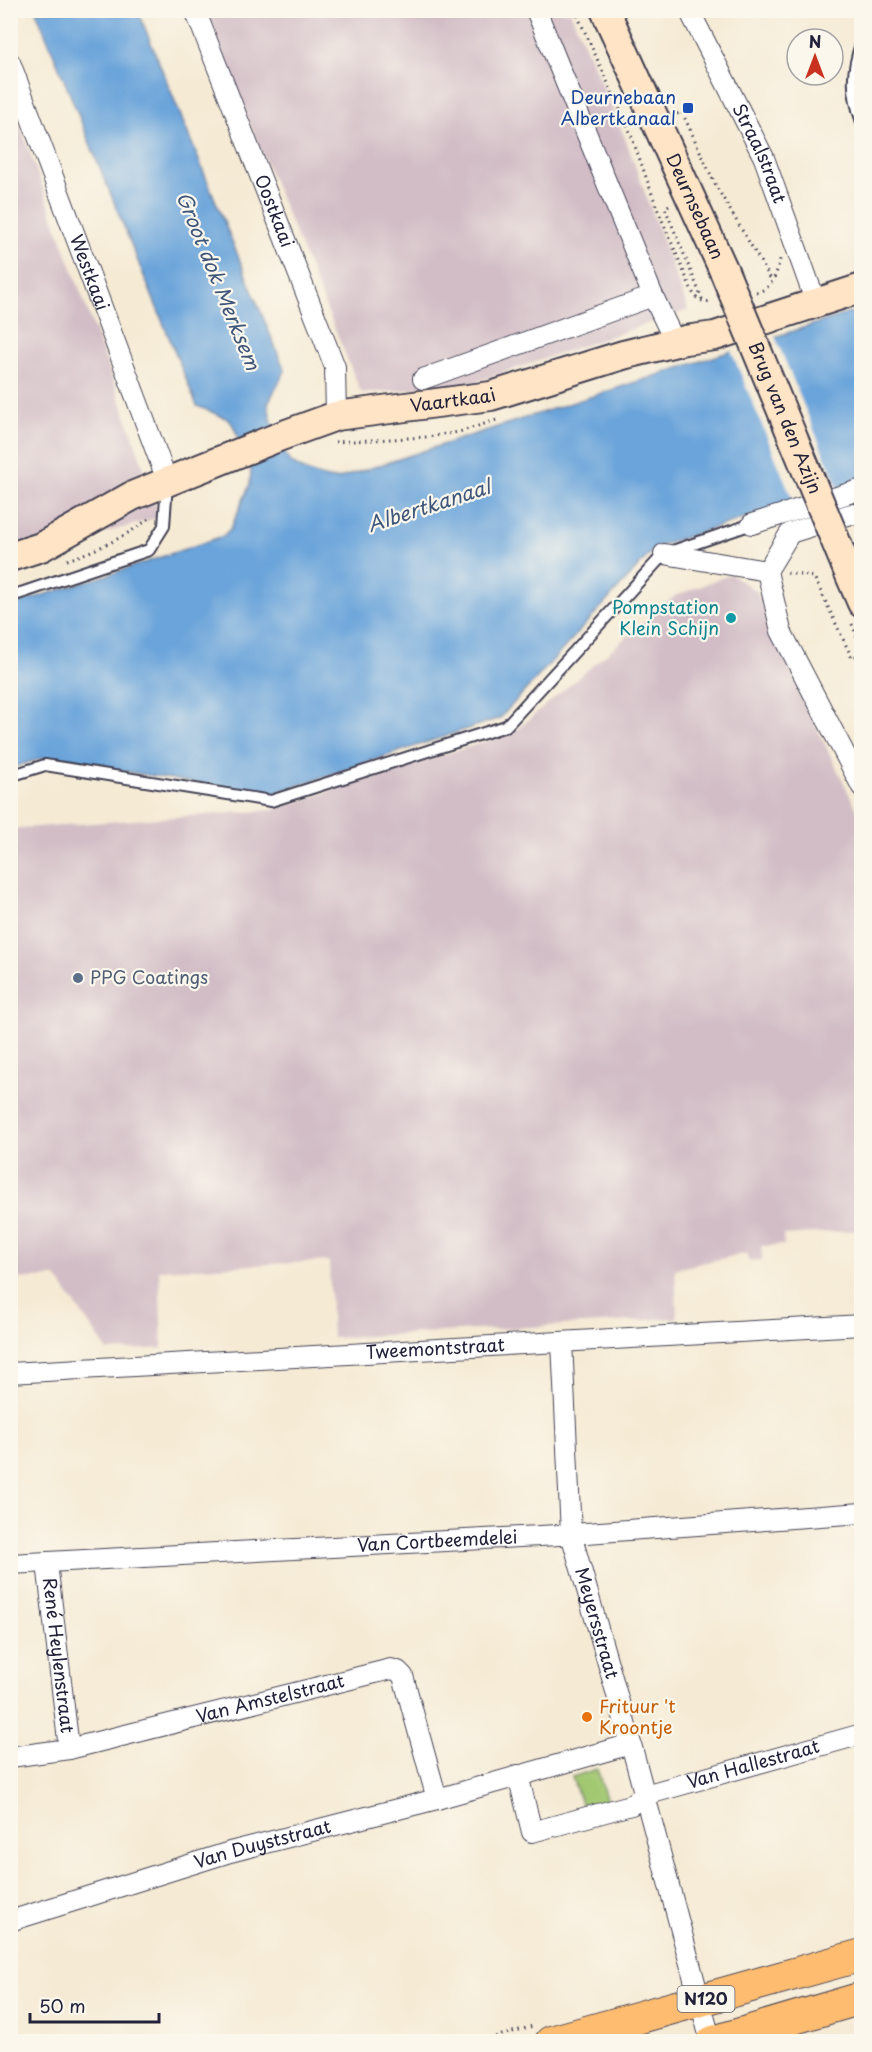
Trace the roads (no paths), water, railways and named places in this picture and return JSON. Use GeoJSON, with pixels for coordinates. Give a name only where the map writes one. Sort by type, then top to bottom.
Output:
{"type":"FeatureCollection","features":[{"type":"Feature","properties":{"kind":"main road","name":"N120"},"geometry":{"type":"LineString","coordinates":[[551,2042],[861,1955]]}},
{"type":"Feature","properties":{"kind":"main road","name":"N120"},"geometry":{"type":"LineString","coordinates":[[712,2042],[861,1998]]}},
{"type":"Feature","properties":{"kind":"street","name":"Oostkaai"},"geometry":{"type":"LineString","coordinates":[[195,10],[335,367],[336,417]]}},
{"type":"Feature","properties":{"kind":"street"},"geometry":{"type":"LineString","coordinates":[[536,10],[653,296],[671,334]]}},
{"type":"Feature","properties":{"kind":"street","name":"Deurnsebaan"},"geometry":{"type":"LineString","coordinates":[[605,10],[724,271]]}},
{"type":"Feature","properties":{"kind":"street","name":"Straalstraat"},"geometry":{"type":"LineString","coordinates":[[689,10],[764,158],[814,295]]}},
{"type":"Feature","properties":{"kind":"street","name":"Westkaai"},"geometry":{"type":"LineString","coordinates":[[12,71],[168,483]]}},
{"type":"Feature","properties":{"kind":"street","name":"Brug van den Azijn"},"geometry":{"type":"LineString","coordinates":[[724,271],[861,603]]}},
{"type":"Feature","properties":{"kind":"street","name":"Vaartkaai"},"geometry":{"type":"LineString","coordinates":[[168,483],[281,436],[336,417],[491,396],[623,355],[685,340],[715,336],[861,273]]}},
{"type":"Feature","properties":{"kind":"street","name":"Vaartkaai"},"geometry":{"type":"LineString","coordinates":[[623,355],[671,334],[814,295],[861,288]]}},
{"type":"Feature","properties":{"kind":"street"},"geometry":{"type":"LineString","coordinates":[[423,379],[653,296]]}},
{"type":"Feature","properties":{"kind":"street"},"geometry":{"type":"LineString","coordinates":[[10,557],[41,547],[132,496],[168,483]]}},
{"type":"Feature","properties":{"kind":"street"},"geometry":{"type":"LineString","coordinates":[[752,524],[861,489]]}},
{"type":"Feature","properties":{"kind":"street"},"geometry":{"type":"LineString","coordinates":[[861,515],[851,514],[790,533],[767,571],[781,631],[861,787]]}},
{"type":"Feature","properties":{"kind":"street"},"geometry":{"type":"LineString","coordinates":[[664,554],[767,571]]}},
{"type":"Feature","properties":{"kind":"street","name":"Tweemontstraat"},"geometry":{"type":"LineString","coordinates":[[10,1373],[861,1325]]}},
{"type":"Feature","properties":{"kind":"street","name":"Meyersstraat"},"geometry":{"type":"LineString","coordinates":[[561,1342],[571,1534],[712,2042]]}},
{"type":"Feature","properties":{"kind":"street","name":"Van Cortbeemdelei"},"geometry":{"type":"LineString","coordinates":[[10,1564],[571,1534],[861,1512]]}},
{"type":"Feature","properties":{"kind":"street","name":"René Heylenstraat"},"geometry":{"type":"LineString","coordinates":[[48,1563],[69,1749]]}},
{"type":"Feature","properties":{"kind":"street","name":"Van Amstelstraat"},"geometry":{"type":"LineString","coordinates":[[10,1757],[69,1749],[391,1670],[398,1671],[403,1676],[437,1799]]}},
{"type":"Feature","properties":{"kind":"street","name":"Van Hallestraat"},"geometry":{"type":"LineString","coordinates":[[645,1795],[861,1734]]}},
{"type":"Feature","properties":{"kind":"street","name":"Van Duyststraat"},"geometry":{"type":"LineString","coordinates":[[10,1921],[231,1851],[437,1799],[631,1744]]}},
{"type":"Feature","properties":{"kind":"street"},"geometry":{"type":"LineString","coordinates":[[518,1776],[532,1832],[631,1805],[645,1795]]}},
{"type":"Feature","properties":{"kind":"lane"},"geometry":{"type":"LineString","coordinates":[[861,41],[852,90],[861,122]]}},
{"type":"Feature","properties":{"kind":"lane"},"geometry":{"type":"LineString","coordinates":[[18,594],[149,550],[164,526],[168,483]]}},
{"type":"Feature","properties":{"kind":"lane"},"geometry":{"type":"LineString","coordinates":[[10,776],[45,765],[271,801],[506,726],[664,554],[752,524]]}},
{"type":"Feature","properties":{"kind":"water"},"geometry":{"type":"Polygon","coordinates":[[[36,11],[138,11],[285,371],[268,403],[282,449],[289,460],[299,467],[319,476],[337,479],[861,309],[861,480],[656,547],[500,718],[269,795],[43,758],[11,768],[11,605],[223,536],[231,528],[250,484],[251,469],[233,425],[228,419],[197,406],[36,11]]]}},
{"type":"Feature","properties":{"kind":"place","name":"Deurnebaan Albertkanaal"},"geometry":{"type":"Point","coordinates":[688,108]}},
{"type":"Feature","properties":{"kind":"place","name":"Pompstation Klein Schijn"},"geometry":{"type":"Point","coordinates":[731,618]}},
{"type":"Feature","properties":{"kind":"place","name":"PPG Coatings"},"geometry":{"type":"Point","coordinates":[78,978]}},
{"type":"Feature","properties":{"kind":"place","name":"Frituur 't Kroontje"},"geometry":{"type":"Point","coordinates":[587,1717]}},
{"type":"Feature","properties":{"kind":"water label","name":"Groot dok Merksem"},"geometry":{"type":"Point","coordinates":[218,281]}},
{"type":"Feature","properties":{"kind":"water label","name":"Albertkanaal"},"geometry":{"type":"Point","coordinates":[429,506]}}]}
